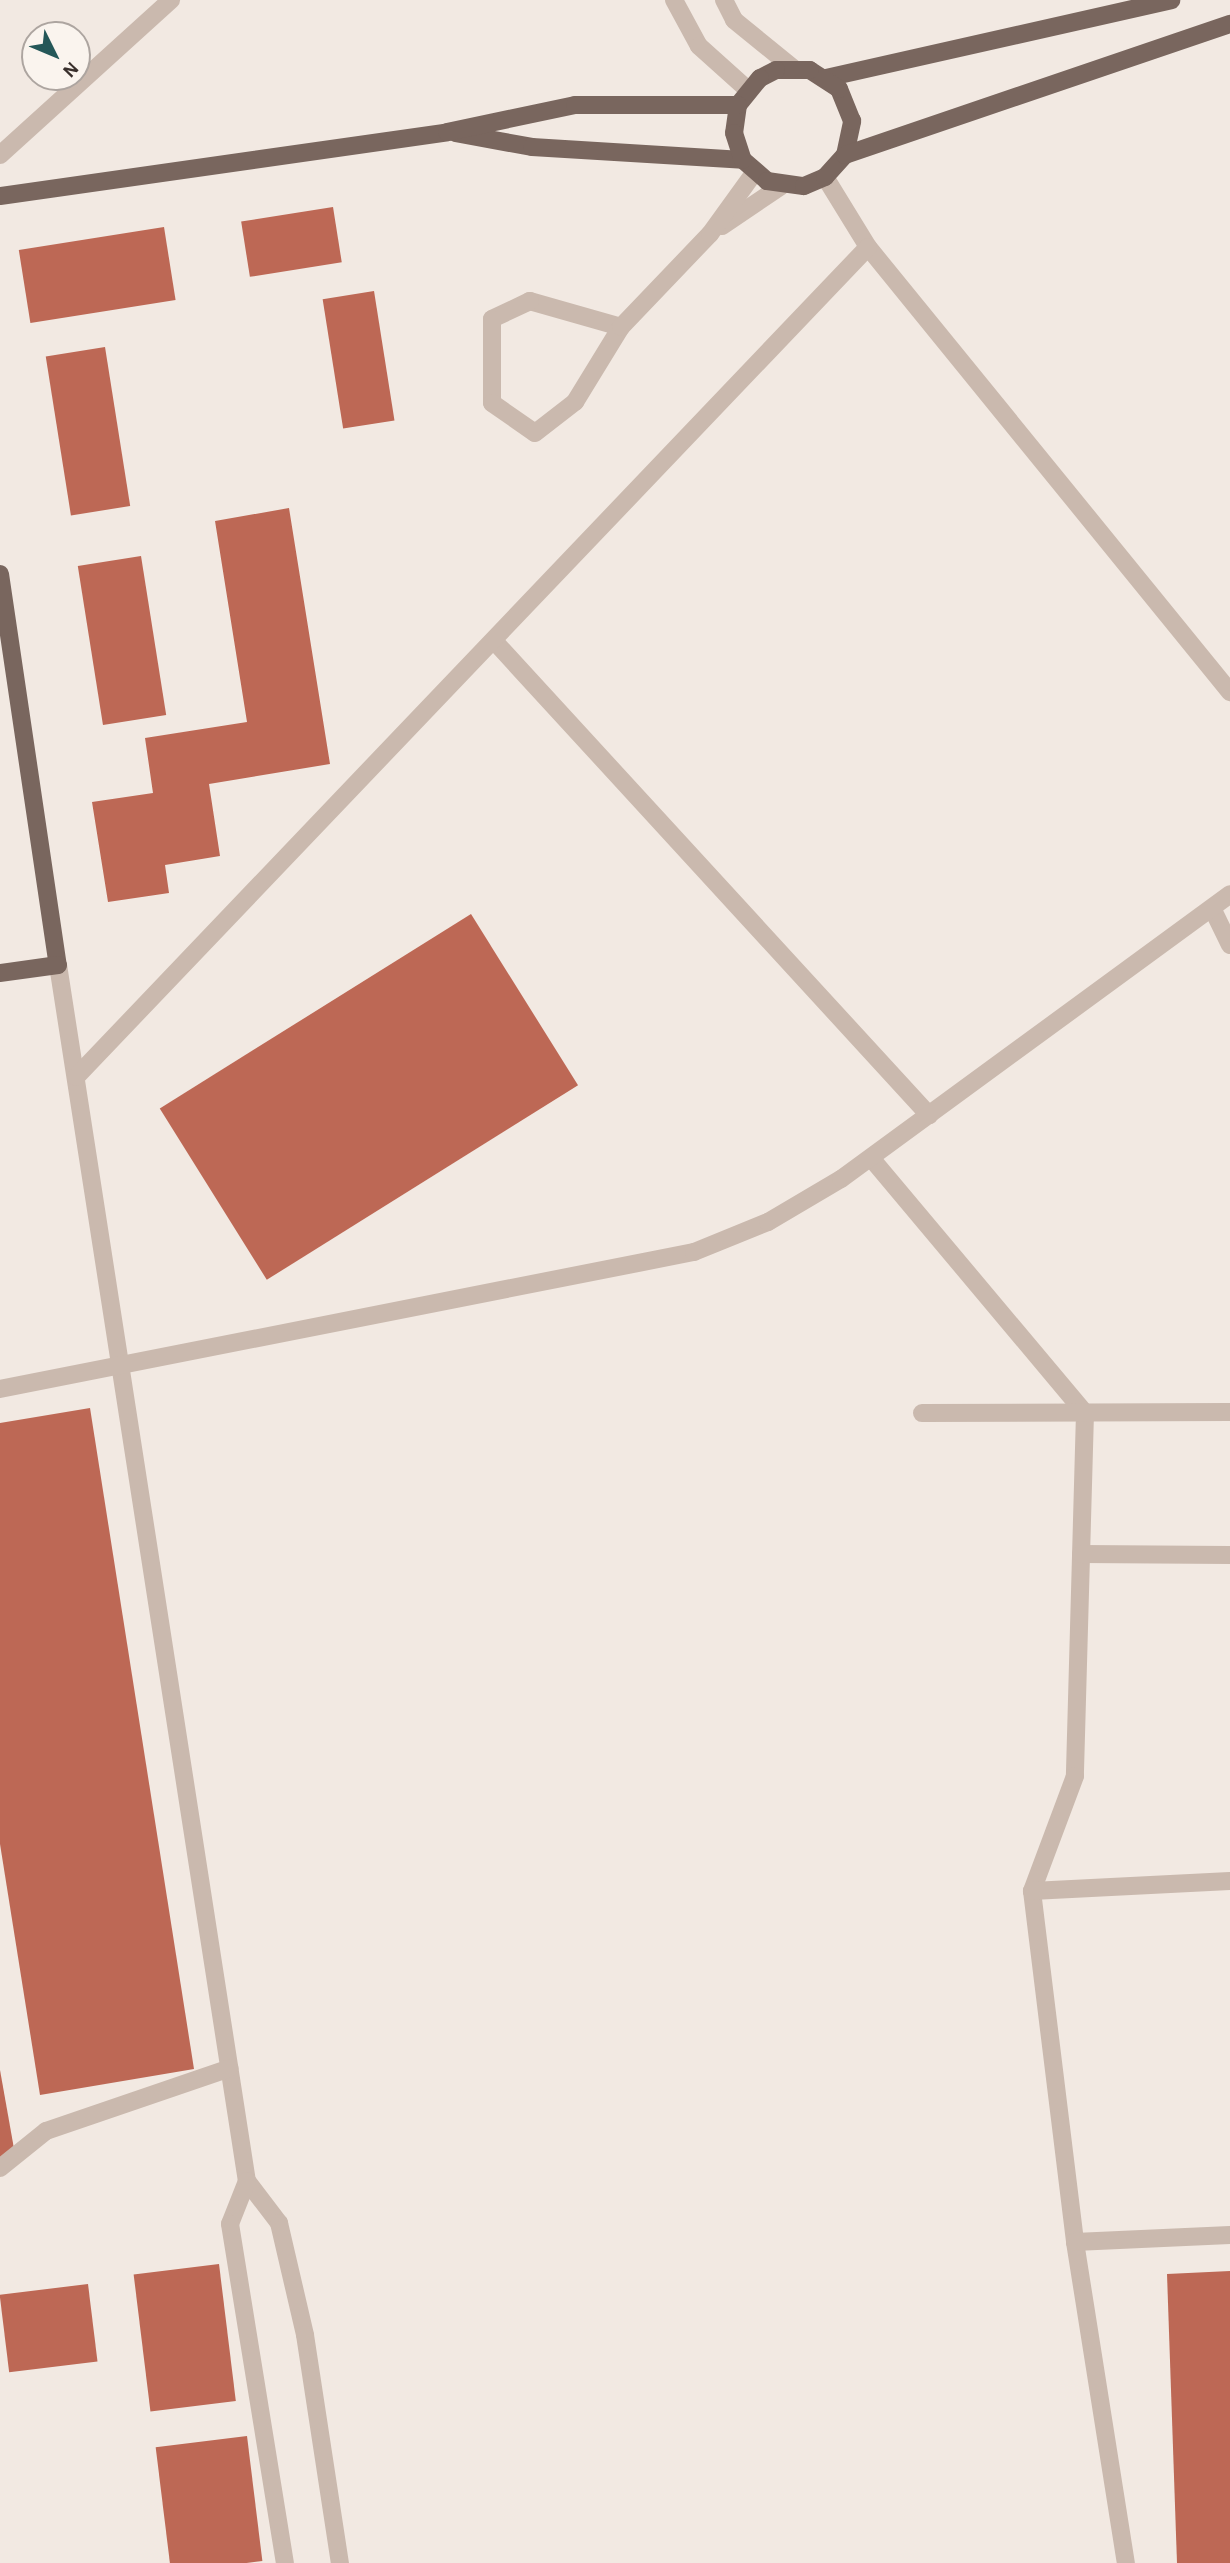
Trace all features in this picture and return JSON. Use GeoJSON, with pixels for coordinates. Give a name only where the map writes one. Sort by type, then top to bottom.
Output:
{"type":"FeatureCollection","features":[{"type":"Feature","properties":{"kind":"main road"},"geometry":{"type":"LineString","coordinates":[[0,196],[447,132],[575,105],[743,97],[776,70],[793,68],[826,78],[1171,0]]}},
{"type":"Feature","properties":{"kind":"main road"},"geometry":{"type":"LineString","coordinates":[[447,132],[532,147],[749,166],[781,186],[804,186],[825,177],[845,155],[1230,24]]}},
{"type":"Feature","properties":{"kind":"main road"},"geometry":{"type":"LineString","coordinates":[[826,78],[848,104],[852,121],[845,155]]}},
{"type":"Feature","properties":{"kind":"main road"},"geometry":{"type":"LineString","coordinates":[[743,97],[734,133],[749,166]]}},
{"type":"Feature","properties":{"kind":"main road"},"geometry":{"type":"LineString","coordinates":[[0,574],[58,965],[0,973]]}},
{"type":"Feature","properties":{"kind":"street"},"geometry":{"type":"LineString","coordinates":[[0,155],[171,0]]}},
{"type":"Feature","properties":{"kind":"street"},"geometry":{"type":"LineString","coordinates":[[674,0],[699,46],[743,97]]}},
{"type":"Feature","properties":{"kind":"street"},"geometry":{"type":"LineString","coordinates":[[724,0],[734,20],[793,68]]}},
{"type":"Feature","properties":{"kind":"street"},"geometry":{"type":"LineString","coordinates":[[710,234],[749,166]]}},
{"type":"Feature","properties":{"kind":"street"},"geometry":{"type":"LineString","coordinates":[[825,177],[868,247],[1230,692]]}},
{"type":"Feature","properties":{"kind":"street"},"geometry":{"type":"LineString","coordinates":[[621,327],[530,300],[492,319],[492,403],[535,433],[575,402],[621,327],[710,234],[781,186]]}},
{"type":"Feature","properties":{"kind":"street"},"geometry":{"type":"LineString","coordinates":[[76,1077],[496,643],[868,247]]}},
{"type":"Feature","properties":{"kind":"street"},"geometry":{"type":"LineString","coordinates":[[496,643],[929,1115]]}},
{"type":"Feature","properties":{"kind":"street"},"geometry":{"type":"LineString","coordinates":[[0,1388],[694,1252],[768,1222],[871,1158],[1230,894]]}},
{"type":"Feature","properties":{"kind":"street"},"geometry":{"type":"LineString","coordinates":[[1212,908],[1230,945]]}},
{"type":"Feature","properties":{"kind":"street"},"geometry":{"type":"LineString","coordinates":[[58,965],[123,1364],[247,2181],[279,2222],[305,2335],[340,2563]]}},
{"type":"Feature","properties":{"kind":"street"},"geometry":{"type":"LineString","coordinates":[[871,1158],[1085,1413],[1075,1776],[1032,1891],[1075,2242],[1126,2563]]}},
{"type":"Feature","properties":{"kind":"street"},"geometry":{"type":"LineString","coordinates":[[922,1413],[1230,1412]]}},
{"type":"Feature","properties":{"kind":"street"},"geometry":{"type":"LineString","coordinates":[[1081,1554],[1230,1555]]}},
{"type":"Feature","properties":{"kind":"street"},"geometry":{"type":"LineString","coordinates":[[1032,1891],[1230,1881]]}},
{"type":"Feature","properties":{"kind":"street"},"geometry":{"type":"LineString","coordinates":[[0,2168],[46,2131],[230,2068]]}},
{"type":"Feature","properties":{"kind":"street"},"geometry":{"type":"LineString","coordinates":[[247,2181],[230,2224],[285,2563]]}},
{"type":"Feature","properties":{"kind":"street"},"geometry":{"type":"LineString","coordinates":[[1075,2242],[1230,2235]]}},
{"type":"Feature","properties":{"kind":"building"},"geometry":{"type":"Polygon","coordinates":[[[333,207],[342,262],[250,277],[241,222],[333,207]]]}},
{"type":"Feature","properties":{"kind":"building"},"geometry":{"type":"Polygon","coordinates":[[[164,227],[176,300],[30,323],[19,250],[164,227]]]}},
{"type":"Feature","properties":{"kind":"building"},"geometry":{"type":"Polygon","coordinates":[[[374,291],[394,420],[343,429],[323,299],[374,291]]]}},
{"type":"Feature","properties":{"kind":"building"},"geometry":{"type":"Polygon","coordinates":[[[105,347],[130,506],[71,515],[46,356],[105,347]]]}},
{"type":"Feature","properties":{"kind":"building"},"geometry":{"type":"Polygon","coordinates":[[[289,508],[330,764],[209,784],[220,856],[165,865],[169,893],[108,902],[92,802],[153,793],[145,738],[247,722],[215,521],[289,508]]]}},
{"type":"Feature","properties":{"kind":"building"},"geometry":{"type":"Polygon","coordinates":[[[141,556],[166,715],[103,725],[78,566],[141,556]]]}},
{"type":"Feature","properties":{"kind":"building"},"geometry":{"type":"Polygon","coordinates":[[[471,914],[578,1085],[267,1280],[160,1108],[471,914]]]}},
{"type":"Feature","properties":{"kind":"building"},"geometry":{"type":"Polygon","coordinates":[[[90,1408],[194,2069],[40,2095],[0,1844],[0,1423],[90,1408]]]}},
{"type":"Feature","properties":{"kind":"building"},"geometry":{"type":"Polygon","coordinates":[[[0,2070],[16,2160],[0,2163],[0,2070]]]}},
{"type":"Feature","properties":{"kind":"building"},"geometry":{"type":"Polygon","coordinates":[[[219,2264],[236,2401],[150,2411],[134,2274],[219,2264]]]}},
{"type":"Feature","properties":{"kind":"building"},"geometry":{"type":"Polygon","coordinates":[[[1230,2271],[1230,2563],[1177,2563],[1167,2274],[1230,2271]]]}},
{"type":"Feature","properties":{"kind":"building"},"geometry":{"type":"Polygon","coordinates":[[[88,2284],[98,2361],[9,2372],[0,2295],[88,2284]]]}},
{"type":"Feature","properties":{"kind":"building"},"geometry":{"type":"Polygon","coordinates":[[[247,2436],[262,2561],[170,2563],[156,2447],[247,2436]]]}}]}
